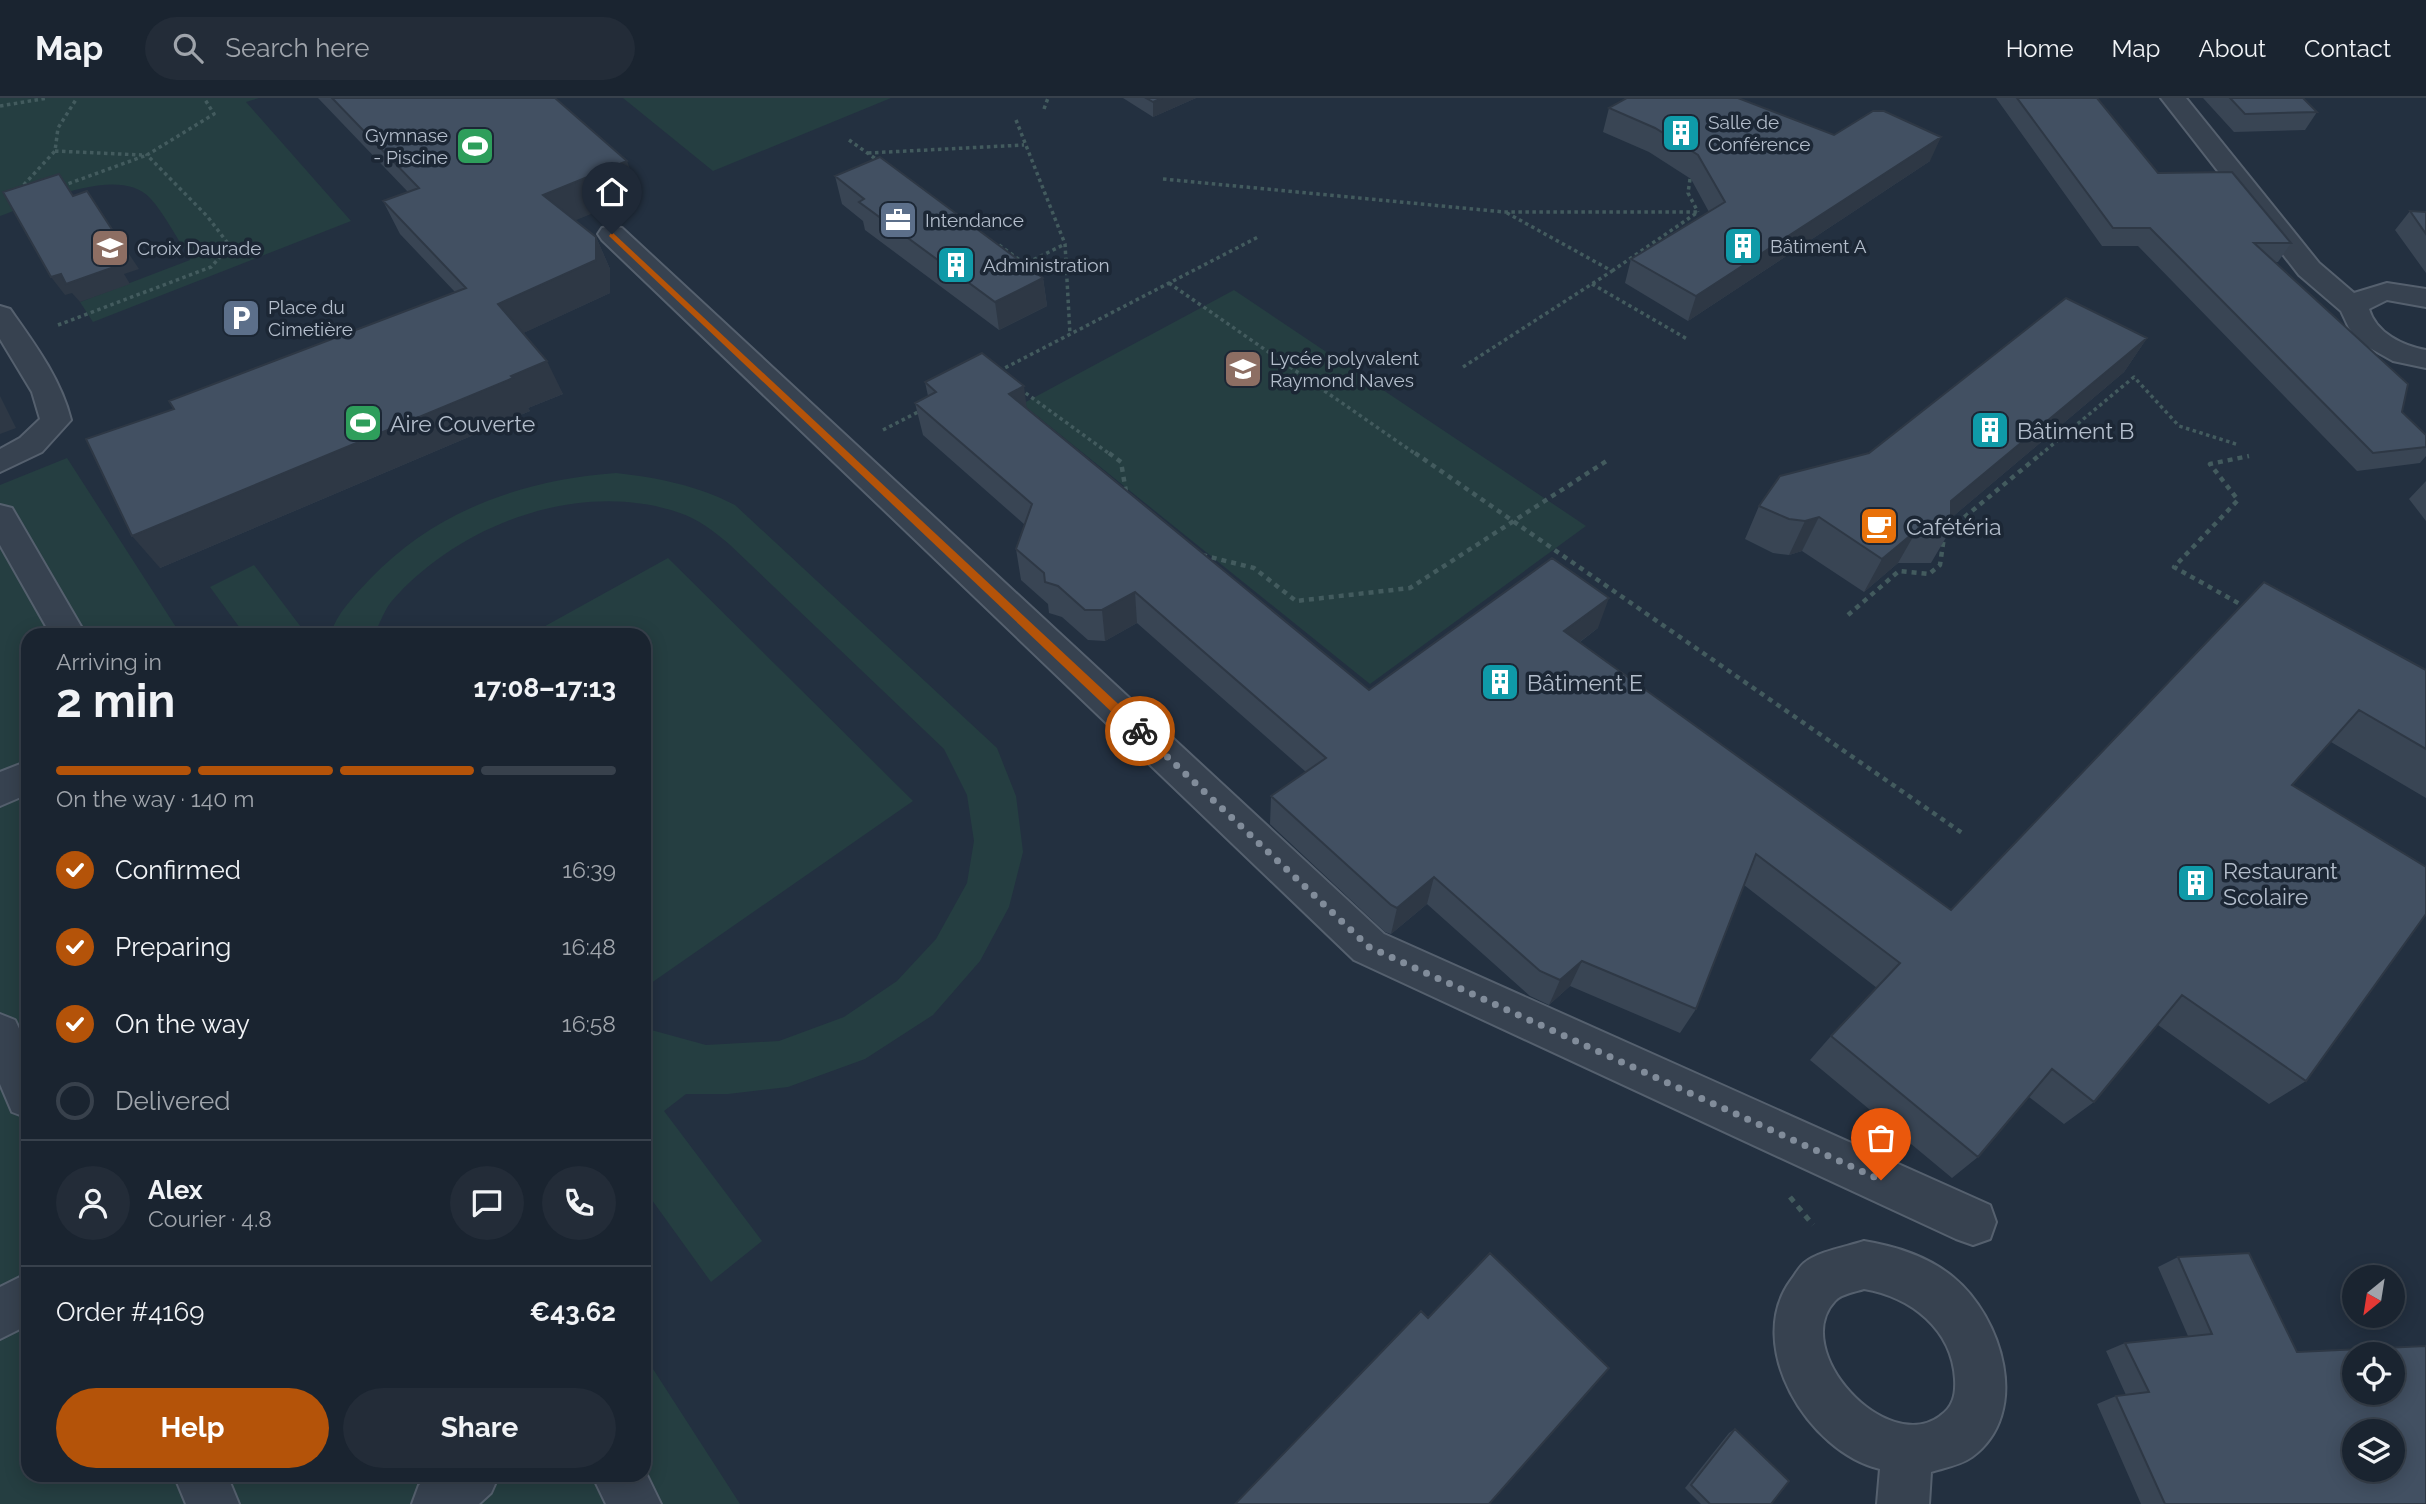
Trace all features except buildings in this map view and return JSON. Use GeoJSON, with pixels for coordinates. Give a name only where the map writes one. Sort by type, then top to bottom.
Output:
{"type":"FeatureCollection","features":[{"type":"Feature","properties":{"kind":"street"},"geometry":{"type":"LineString","coordinates":[[2173,98],[2309,269],[2354,307]]}},
{"type":"Feature","properties":{"kind":"street"},"geometry":{"type":"LineString","coordinates":[[612,234],[1369,947],[1973,1222]]}},
{"type":"Feature","properties":{"kind":"street"},"geometry":{"type":"LineString","coordinates":[[2426,298],[2396,292],[2376,293],[2361,298],[2354,307],[2355,318],[2364,329],[2396,351],[2426,379]]}},
{"type":"Feature","properties":{"kind":"street"},"geometry":{"type":"LineString","coordinates":[[0,315],[39,378],[53,405],[55,420],[46,435],[30,448],[0,461]]}},
{"type":"Feature","properties":{"kind":"street"},"geometry":{"type":"LineString","coordinates":[[2396,351],[2426,359]]}},
{"type":"Feature","properties":{"kind":"street"},"geometry":{"type":"LineString","coordinates":[[0,516],[65,628]]}},
{"type":"Feature","properties":{"kind":"street"},"geometry":{"type":"LineString","coordinates":[[0,790],[21,780]]}},
{"type":"Feature","properties":{"kind":"street"},"geometry":{"type":"LineString","coordinates":[[0,1034],[21,1081]]}},
{"type":"Feature","properties":{"kind":"street"},"geometry":{"type":"LineString","coordinates":[[0,1315],[21,1302]]}},
{"type":"Feature","properties":{"kind":"street"},"geometry":{"type":"LineString","coordinates":[[1903,1504],[1907,1451]]}},
{"type":"Feature","properties":{"kind":"street"},"geometry":{"type":"LineString","coordinates":[[203,1482],[213,1504]]}},
{"type":"Feature","properties":{"kind":"street"},"geometry":{"type":"LineString","coordinates":[[438,1504],[465,1482]]}},
{"type":"Feature","properties":{"kind":"street"},"geometry":{"type":"LineString","coordinates":[[622,1482],[635,1504]]}},
{"type":"Feature","properties":{"kind":"path"},"geometry":{"type":"LineString","coordinates":[[0,106],[48,98]]}},
{"type":"Feature","properties":{"kind":"path"},"geometry":{"type":"LineString","coordinates":[[29,191],[16,193],[55,151],[58,128],[77,98]]}},
{"type":"Feature","properties":{"kind":"path"},"geometry":{"type":"LineString","coordinates":[[54,188],[87,179],[146,155],[214,114],[204,98]]}},
{"type":"Feature","properties":{"kind":"path"},"geometry":{"type":"LineString","coordinates":[[1044,109],[1048,98]]}},
{"type":"Feature","properties":{"kind":"path"},"geometry":{"type":"LineString","coordinates":[[1016,120],[1065,244],[1070,334]]}},
{"type":"Feature","properties":{"kind":"path"},"geometry":{"type":"LineString","coordinates":[[849,140],[890,169]]}},
{"type":"Feature","properties":{"kind":"path"},"geometry":{"type":"LineString","coordinates":[[868,153],[1024,145]]}},
{"type":"Feature","properties":{"kind":"path"},"geometry":{"type":"LineString","coordinates":[[14,341],[211,267],[230,246],[207,216],[146,155],[55,151]]}},
{"type":"Feature","properties":{"kind":"path"},"geometry":{"type":"LineString","coordinates":[[1163,179],[1504,212],[1698,212]]}},
{"type":"Feature","properties":{"kind":"path"},"geometry":{"type":"LineString","coordinates":[[1690,179],[1688,193],[1698,212]]}},
{"type":"Feature","properties":{"kind":"path"},"geometry":{"type":"LineString","coordinates":[[1504,212],[1612,271]]}},
{"type":"Feature","properties":{"kind":"path"},"geometry":{"type":"LineString","coordinates":[[1463,367],[1698,212]]}},
{"type":"Feature","properties":{"kind":"path"},"geometry":{"type":"LineString","coordinates":[[1008,380],[996,372],[1259,236]]}},
{"type":"Feature","properties":{"kind":"path"},"geometry":{"type":"LineString","coordinates":[[992,240],[1025,264],[1065,244]]}},
{"type":"Feature","properties":{"kind":"path"},"geometry":{"type":"LineString","coordinates":[[1169,283],[1965,835]]}},
{"type":"Feature","properties":{"kind":"path"},"geometry":{"type":"LineString","coordinates":[[1592,284],[1687,339]]}},
{"type":"Feature","properties":{"kind":"path"},"geometry":{"type":"LineString","coordinates":[[1848,615],[1899,571],[1929,573],[1940,565],[1945,534],[2134,377],[2179,426],[2239,445]]}},
{"type":"Feature","properties":{"kind":"path"},"geometry":{"type":"LineString","coordinates":[[1019,388],[1121,462],[1127,497]]}},
{"type":"Feature","properties":{"kind":"path"},"geometry":{"type":"LineString","coordinates":[[842,451],[925,408]]}},
{"type":"Feature","properties":{"kind":"path"},"geometry":{"type":"LineString","coordinates":[[2249,456],[2210,464],[2238,500],[2174,567],[2259,615]]}},
{"type":"Feature","properties":{"kind":"path"},"geometry":{"type":"LineString","coordinates":[[1200,555],[1254,568],[1296,601],[1410,588],[1608,460]]}},
{"type":"Feature","properties":{"kind":"green space"},"geometry":{"type":"Polygon","coordinates":[[[0,98],[259,98],[246,102],[351,221],[93,322],[80,302],[190,260],[189,256],[150,198],[136,189],[118,185],[76,190],[0,216],[0,98]]]}},
{"type":"Feature","properties":{"kind":"green space"},"geometry":{"type":"Polygon","coordinates":[[[623,98],[891,98],[713,171],[623,98]]]}},
{"type":"Feature","properties":{"kind":"green space"},"geometry":{"type":"Polygon","coordinates":[[[1234,290],[1586,526],[1370,684],[1022,404],[1234,290]]]}},
{"type":"Feature","properties":{"kind":"green space"},"geometry":{"type":"Polygon","coordinates":[[[67,458],[176,628],[21,628],[21,1482],[651,1482],[651,1366],[740,1504],[0,1504],[0,485],[67,458]]]}},
{"type":"Feature","properties":{"kind":"green space"},"geometry":{"type":"Polygon","coordinates":[[[616,473],[647,477],[706,492],[735,505],[997,748],[1016,796],[1023,852],[1009,907],[980,961],[933,1015],[865,1059],[788,1087],[728,1094],[686,1094],[664,1111],[762,1241],[711,1282],[651,1199],[651,1030],[706,1045],[779,1041],[844,1017],[897,981],[936,939],[967,883],[974,841],[967,795],[944,749],[729,544],[706,526],[680,513],[642,504],[602,501],[562,505],[523,516],[485,531],[450,551],[418,575],[391,602],[377,628],[333,628],[352,598],[370,579],[423,534],[452,517],[515,491],[581,477],[616,473]]]}},
{"type":"Feature","properties":{"kind":"green space"},"geometry":{"type":"Polygon","coordinates":[[[668,558],[913,801],[651,983],[651,628],[542,628],[668,558]]]}},
{"type":"Feature","properties":{"kind":"green space"},"geometry":{"type":"Polygon","coordinates":[[[254,565],[302,628],[240,628],[210,587],[254,565]]]}},
{"type":"Feature","properties":{"kind":"way so far"},"geometry":{"type":"LineString","coordinates":[[1140,731],[1369,947],[1881,1180]]}},
{"type":"Feature","properties":{"kind":"place","name":"Salle de Conférence"},"geometry":{"type":"Point","coordinates":[1681,133]}},
{"type":"Feature","properties":{"kind":"place","name":"Gymnase - Piscine"},"geometry":{"type":"Point","coordinates":[475,146]}},
{"type":"Feature","properties":{"kind":"place","name":"Intendance"},"geometry":{"type":"Point","coordinates":[898,220]}},
{"type":"Feature","properties":{"kind":"place","name":"Bâtiment A"},"geometry":{"type":"Point","coordinates":[1743,246]}},
{"type":"Feature","properties":{"kind":"place","name":"Croix Daurade"},"geometry":{"type":"Point","coordinates":[110,248]}},
{"type":"Feature","properties":{"kind":"place","name":"Administration"},"geometry":{"type":"Point","coordinates":[956,265]}},
{"type":"Feature","properties":{"kind":"place","name":"Place du Cimetière"},"geometry":{"type":"Point","coordinates":[241,318]}},
{"type":"Feature","properties":{"kind":"place","name":"Lycée polyvalent Raymond Naves"},"geometry":{"type":"Point","coordinates":[1243,369]}},
{"type":"Feature","properties":{"kind":"place","name":"Aire Couverte"},"geometry":{"type":"Point","coordinates":[363,423]}},
{"type":"Feature","properties":{"kind":"place","name":"Bâtiment B"},"geometry":{"type":"Point","coordinates":[1990,430]}},
{"type":"Feature","properties":{"kind":"place","name":"Cafétéria"},"geometry":{"type":"Point","coordinates":[1879,526]}},
{"type":"Feature","properties":{"kind":"place","name":"Bâtiment E"},"geometry":{"type":"Point","coordinates":[1500,682]}},
{"type":"Feature","properties":{"kind":"place","name":"Restaurant Scolaire"},"geometry":{"type":"Point","coordinates":[2196,883]}},
{"type":"Feature","properties":{"kind":"route"},"geometry":{"type":"LineString","coordinates":[[612,234],[1140,731]]}}]}
